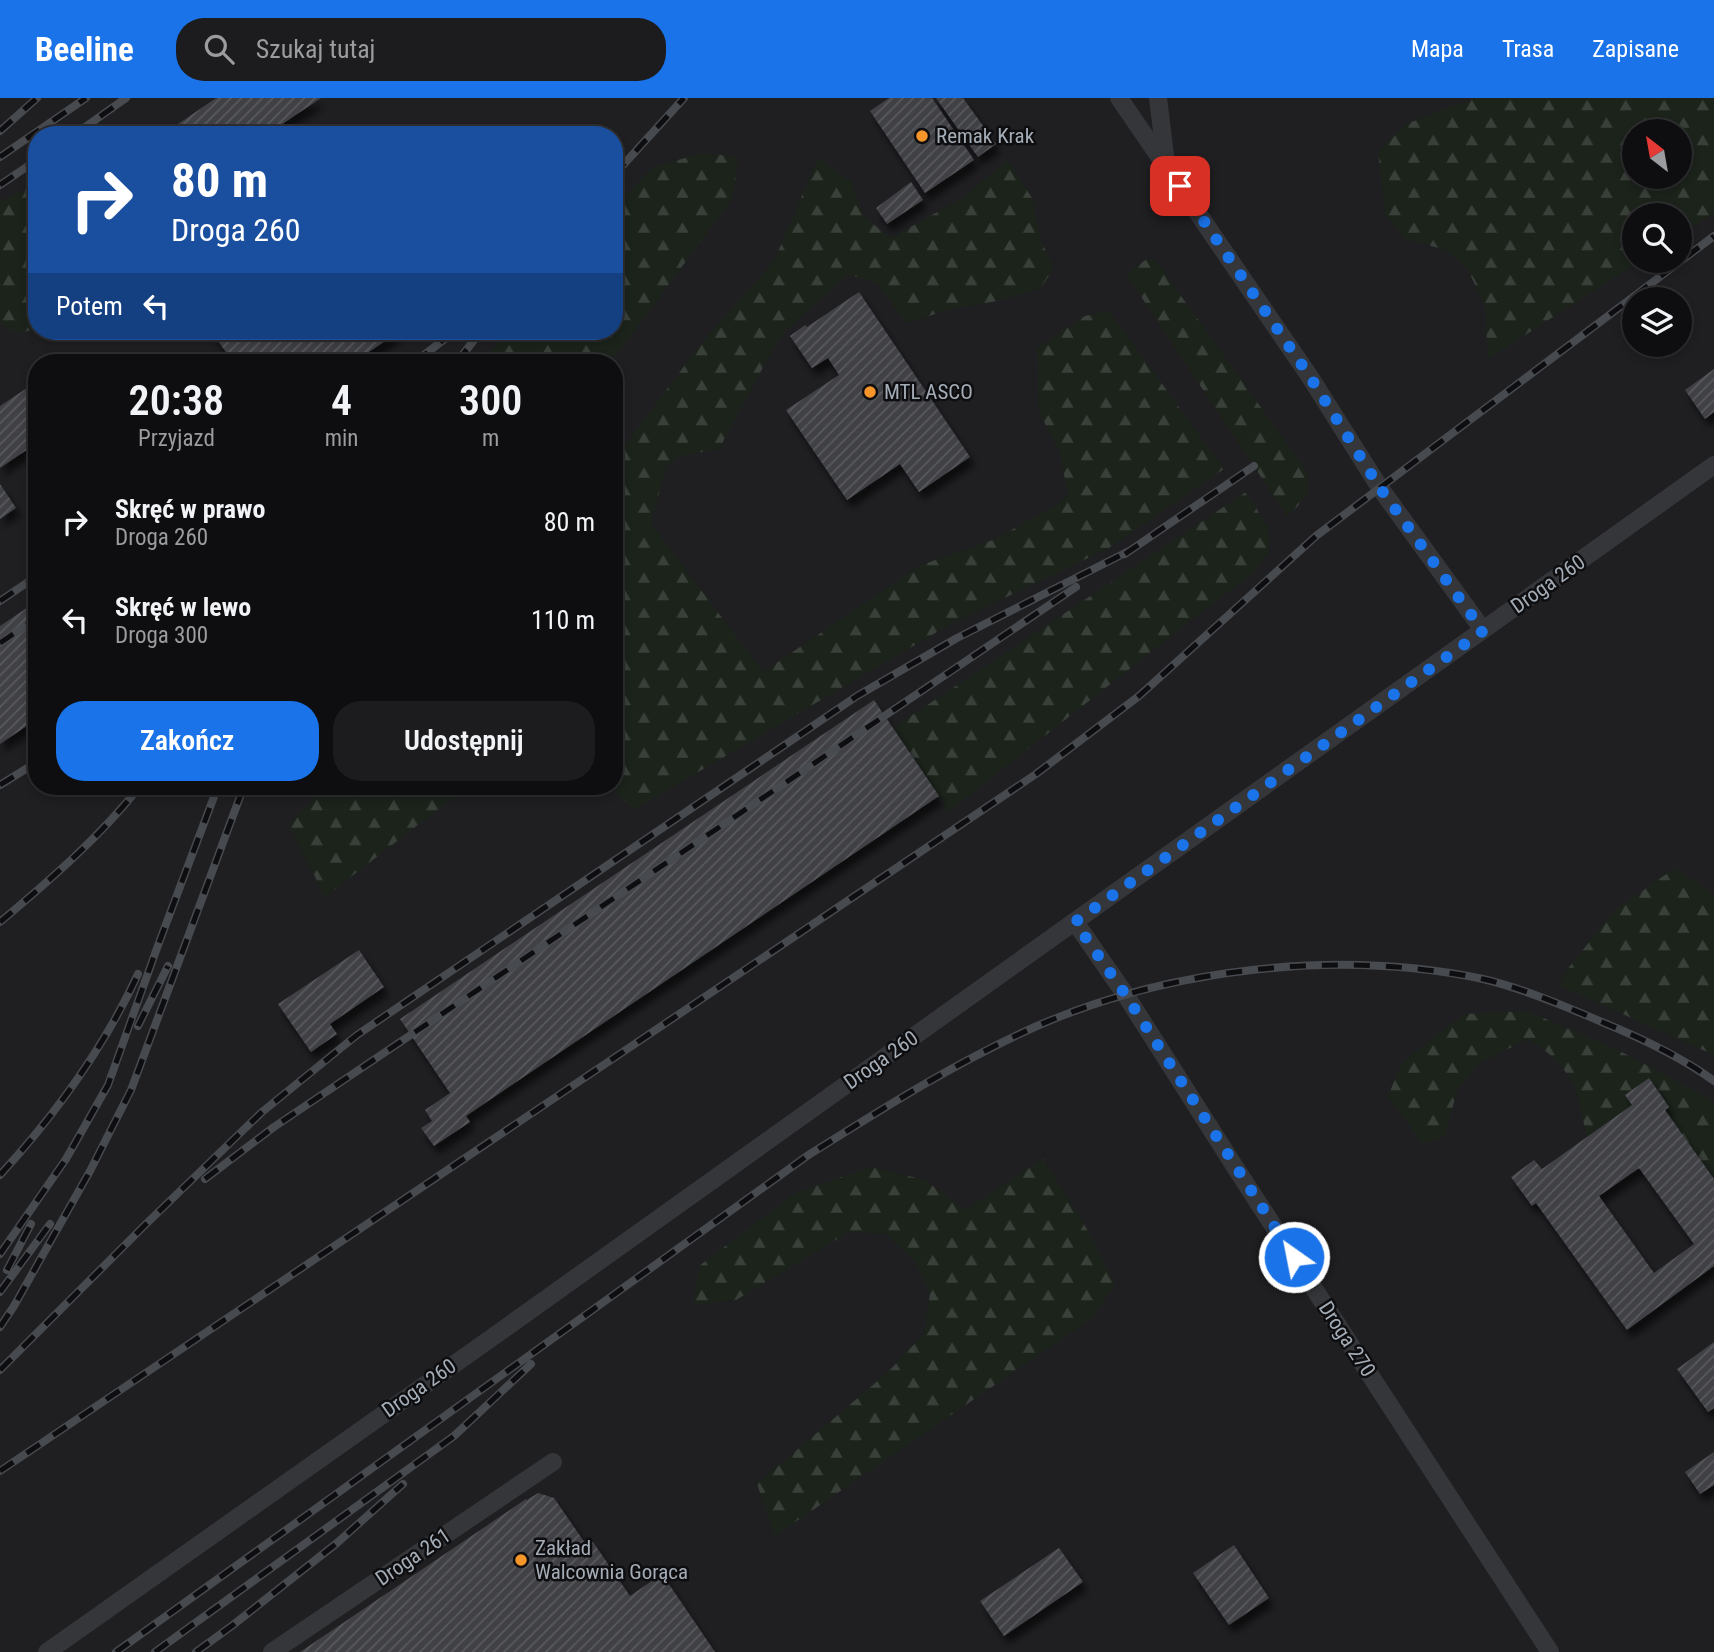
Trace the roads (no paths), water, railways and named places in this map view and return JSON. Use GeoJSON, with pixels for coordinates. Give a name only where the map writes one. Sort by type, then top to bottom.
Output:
{"type":"FeatureCollection","features":[{"type":"Feature","properties":{"kind":"lane"},"geometry":{"type":"LineString","coordinates":[[1119,98],[1310,377],[1380,488],[1483,631]]}},
{"type":"Feature","properties":{"kind":"lane"},"geometry":{"type":"LineString","coordinates":[[1158,98],[1166,166]]}},
{"type":"Feature","properties":{"kind":"lane","name":"Droga 260"},"geometry":{"type":"LineString","coordinates":[[47,1652],[1714,465]]}},
{"type":"Feature","properties":{"kind":"lane","name":"Droga 270"},"geometry":{"type":"LineString","coordinates":[[1075,922],[1125,994],[1550,1652]]}},
{"type":"Feature","properties":{"kind":"lane","name":"Droga 261"},"geometry":{"type":"LineString","coordinates":[[272,1652],[553,1462]]}},
{"type":"Feature","properties":{"kind":"railway"},"geometry":{"type":"LineString","coordinates":[[0,131],[37,98]]}},
{"type":"Feature","properties":{"kind":"railway"},"geometry":{"type":"LineString","coordinates":[[45,126],[86,98]]}},
{"type":"Feature","properties":{"kind":"railway"},"geometry":{"type":"LineString","coordinates":[[87,126],[126,98]]}},
{"type":"Feature","properties":{"kind":"railway"},"geometry":{"type":"LineString","coordinates":[[623,165],[684,98]]}},
{"type":"Feature","properties":{"kind":"railway"},"geometry":{"type":"LineString","coordinates":[[0,157],[28,138]]}},
{"type":"Feature","properties":{"kind":"railway"},"geometry":{"type":"LineString","coordinates":[[0,185],[28,166]]}},
{"type":"Feature","properties":{"kind":"railway"},"geometry":{"type":"LineString","coordinates":[[0,1471],[1036,774],[1139,696],[1316,536],[1714,236]]}},
{"type":"Feature","properties":{"kind":"railway"},"geometry":{"type":"LineString","coordinates":[[425,354],[443,340]]}},
{"type":"Feature","properties":{"kind":"railway"},"geometry":{"type":"LineString","coordinates":[[463,354],[474,340]]}},
{"type":"Feature","properties":{"kind":"railway"},"geometry":{"type":"LineString","coordinates":[[1125,554],[1254,466]]}},
{"type":"Feature","properties":{"kind":"railway"},"geometry":{"type":"LineString","coordinates":[[0,1370],[262,1112],[357,1035],[857,696],[957,638],[1131,550]]}},
{"type":"Feature","properties":{"kind":"railway"},"geometry":{"type":"LineString","coordinates":[[0,601],[28,582]]}},
{"type":"Feature","properties":{"kind":"railway"},"geometry":{"type":"LineString","coordinates":[[205,1179],[274,1127],[1076,587]]}},
{"type":"Feature","properties":{"kind":"railway"},"geometry":{"type":"LineString","coordinates":[[0,643],[28,624]]}},
{"type":"Feature","properties":{"kind":"railway"},"geometry":{"type":"LineString","coordinates":[[0,785],[28,768]]}},
{"type":"Feature","properties":{"kind":"railway"},"geometry":{"type":"LineString","coordinates":[[0,922],[56,874],[133,795]]}},
{"type":"Feature","properties":{"kind":"railway"},"geometry":{"type":"LineString","coordinates":[[0,1254],[66,1159],[108,1085],[215,795]]}},
{"type":"Feature","properties":{"kind":"railway"},"geometry":{"type":"LineString","coordinates":[[0,1327],[90,1171],[131,1090],[241,795]]}},
{"type":"Feature","properties":{"kind":"railway"},"geometry":{"type":"LineString","coordinates":[[116,1652],[807,1156],[977,1055],[1037,1026],[1089,1006],[1143,990],[1256,970],[1314,965],[1428,970],[1483,979],[1528,992],[1631,1034],[1688,1063],[1714,1081]]}},
{"type":"Feature","properties":{"kind":"railway"},"geometry":{"type":"LineString","coordinates":[[138,1026],[168,966]]}},
{"type":"Feature","properties":{"kind":"railway"},"geometry":{"type":"LineString","coordinates":[[0,1175],[40,1129],[77,1080],[110,1028],[138,974]]}},
{"type":"Feature","properties":{"kind":"railway"},"geometry":{"type":"LineString","coordinates":[[7,1270],[31,1224]]}},
{"type":"Feature","properties":{"kind":"railway"},"geometry":{"type":"LineString","coordinates":[[0,1292],[50,1224]]}},
{"type":"Feature","properties":{"kind":"railway"},"geometry":{"type":"LineString","coordinates":[[155,1652],[454,1436],[531,1364]]}},
{"type":"Feature","properties":{"kind":"railway"},"geometry":{"type":"LineString","coordinates":[[196,1652],[337,1543],[403,1484]]}},
{"type":"Feature","properties":{"kind":"place","name":"Remak Krak"},"geometry":{"type":"Point","coordinates":[922,136]}},
{"type":"Feature","properties":{"kind":"place","name":"MTL ASCO"},"geometry":{"type":"Point","coordinates":[870,392]}},
{"type":"Feature","properties":{"kind":"place","name":"Zakład Walcownia Gorąca"},"geometry":{"type":"Point","coordinates":[521,1560]}}]}
